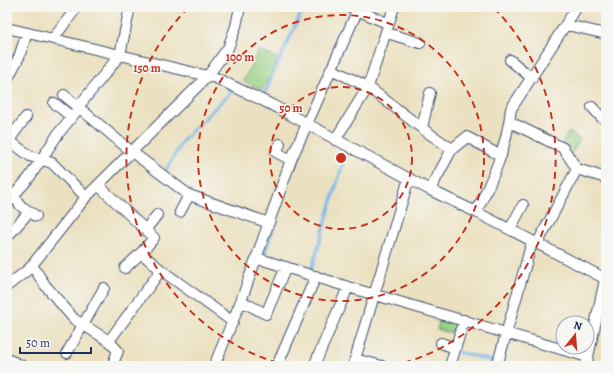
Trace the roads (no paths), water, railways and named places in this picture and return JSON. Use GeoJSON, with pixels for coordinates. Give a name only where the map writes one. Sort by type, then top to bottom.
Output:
{"type":"FeatureCollection","features":[{"type":"Feature","properties":{"kind":"street"},"geometry":{"type":"LineString","coordinates":[[53,39],[77,7]]}},
{"type":"Feature","properties":{"kind":"street"},"geometry":{"type":"LineString","coordinates":[[7,237],[33,214],[9,200],[120,55],[130,7]]}},
{"type":"Feature","properties":{"kind":"street"},"geometry":{"type":"LineString","coordinates":[[7,286],[32,265],[86,197],[207,77],[228,48],[236,26],[240,7]]}},
{"type":"Feature","properties":{"kind":"street"},"geometry":{"type":"LineString","coordinates":[[334,140],[368,87],[394,7]]}},
{"type":"Feature","properties":{"kind":"street"},"geometry":{"type":"LineString","coordinates":[[214,366],[241,301],[292,160],[356,8],[388,29],[420,43]]}},
{"type":"Feature","properties":{"kind":"street"},"geometry":{"type":"LineString","coordinates":[[476,212],[494,178],[510,122],[511,109],[567,25],[574,8]]}},
{"type":"Feature","properties":{"kind":"street"},"geometry":{"type":"LineString","coordinates":[[567,25],[606,34]]}},
{"type":"Feature","properties":{"kind":"street"},"geometry":{"type":"LineString","coordinates":[[7,28],[216,78],[307,124],[334,140],[430,190],[606,277],[587,362],[507,333],[348,287],[257,258]]}},
{"type":"Feature","properties":{"kind":"street"},"geometry":{"type":"LineString","coordinates":[[7,80],[11,64],[27,33]]}},
{"type":"Feature","properties":{"kind":"street"},"geometry":{"type":"LineString","coordinates":[[510,60],[532,78]]}},
{"type":"Feature","properties":{"kind":"street"},"geometry":{"type":"LineString","coordinates":[[331,69],[368,87],[452,149]]}},
{"type":"Feature","properties":{"kind":"street"},"geometry":{"type":"LineString","coordinates":[[422,128],[430,93]]}},
{"type":"Feature","properties":{"kind":"street"},"geometry":{"type":"LineString","coordinates":[[64,95],[132,152],[189,195],[269,223]]}},
{"type":"Feature","properties":{"kind":"street"},"geometry":{"type":"LineString","coordinates":[[54,103],[72,117]]}},
{"type":"Feature","properties":{"kind":"street"},"geometry":{"type":"LineString","coordinates":[[592,107],[601,118],[606,119]]}},
{"type":"Feature","properties":{"kind":"street"},"geometry":{"type":"LineString","coordinates":[[26,117],[9,143],[30,156],[52,163],[86,197]]}},
{"type":"Feature","properties":{"kind":"street"},"geometry":{"type":"LineString","coordinates":[[510,122],[563,148],[577,169],[606,178]]}},
{"type":"Feature","properties":{"kind":"street"},"geometry":{"type":"LineString","coordinates":[[430,190],[452,149],[467,137],[501,156]]}},
{"type":"Feature","properties":{"kind":"street"},"geometry":{"type":"LineString","coordinates":[[280,144],[276,152],[292,160]]}},
{"type":"Feature","properties":{"kind":"street"},"geometry":{"type":"LineString","coordinates":[[497,366],[535,243],[577,169]]}},
{"type":"Feature","properties":{"kind":"street"},"geometry":{"type":"LineString","coordinates":[[382,366],[354,363],[409,178]]}},
{"type":"Feature","properties":{"kind":"street"},"geometry":{"type":"LineString","coordinates":[[98,185],[154,238],[125,268]]}},
{"type":"Feature","properties":{"kind":"street"},"geometry":{"type":"LineString","coordinates":[[180,212],[189,195]]}},
{"type":"Feature","properties":{"kind":"street"},"geometry":{"type":"LineString","coordinates":[[510,229],[523,205]]}},
{"type":"Feature","properties":{"kind":"street"},"geometry":{"type":"LineString","coordinates":[[146,229],[157,215]]}},
{"type":"Feature","properties":{"kind":"street"},"geometry":{"type":"LineString","coordinates":[[141,252],[161,270],[233,322]]}},
{"type":"Feature","properties":{"kind":"street"},"geometry":{"type":"LineString","coordinates":[[32,265],[61,305],[74,319],[109,342],[118,351],[112,366]]}},
{"type":"Feature","properties":{"kind":"street"},"geometry":{"type":"LineString","coordinates":[[241,301],[266,314],[286,267]]}},
{"type":"Feature","properties":{"kind":"street"},"geometry":{"type":"LineString","coordinates":[[109,342],[161,270]]}},
{"type":"Feature","properties":{"kind":"street"},"geometry":{"type":"LineString","coordinates":[[277,366],[316,276]]}},
{"type":"Feature","properties":{"kind":"street"},"geometry":{"type":"LineString","coordinates":[[314,366],[348,287]]}},
{"type":"Feature","properties":{"kind":"street"},"geometry":{"type":"LineString","coordinates":[[67,353],[82,324],[104,288]]}},
{"type":"Feature","properties":{"kind":"street"},"geometry":{"type":"LineString","coordinates":[[450,366],[464,320]]}},
{"type":"Feature","properties":{"kind":"street"},"geometry":{"type":"LineString","coordinates":[[441,343],[455,348]]}},
{"type":"Feature","properties":{"kind":"street"},"geometry":{"type":"LineString","coordinates":[[7,359],[23,366]]}},
{"type":"Feature","properties":{"kind":"waterway"},"geometry":{"type":"LineString","coordinates":[[263,96],[304,7]]}},
{"type":"Feature","properties":{"kind":"waterway"},"geometry":{"type":"LineString","coordinates":[[165,172],[183,140],[232,91]]}},
{"type":"Feature","properties":{"kind":"waterway"},"geometry":{"type":"LineString","coordinates":[[309,270],[311,271],[346,153]]}},
{"type":"Feature","properties":{"kind":"waterway"},"geometry":{"type":"LineString","coordinates":[[266,256],[264,256],[273,229],[271,229]]}},
{"type":"Feature","properties":{"kind":"waterway"},"geometry":{"type":"LineString","coordinates":[[458,352],[511,366]]}}]}
